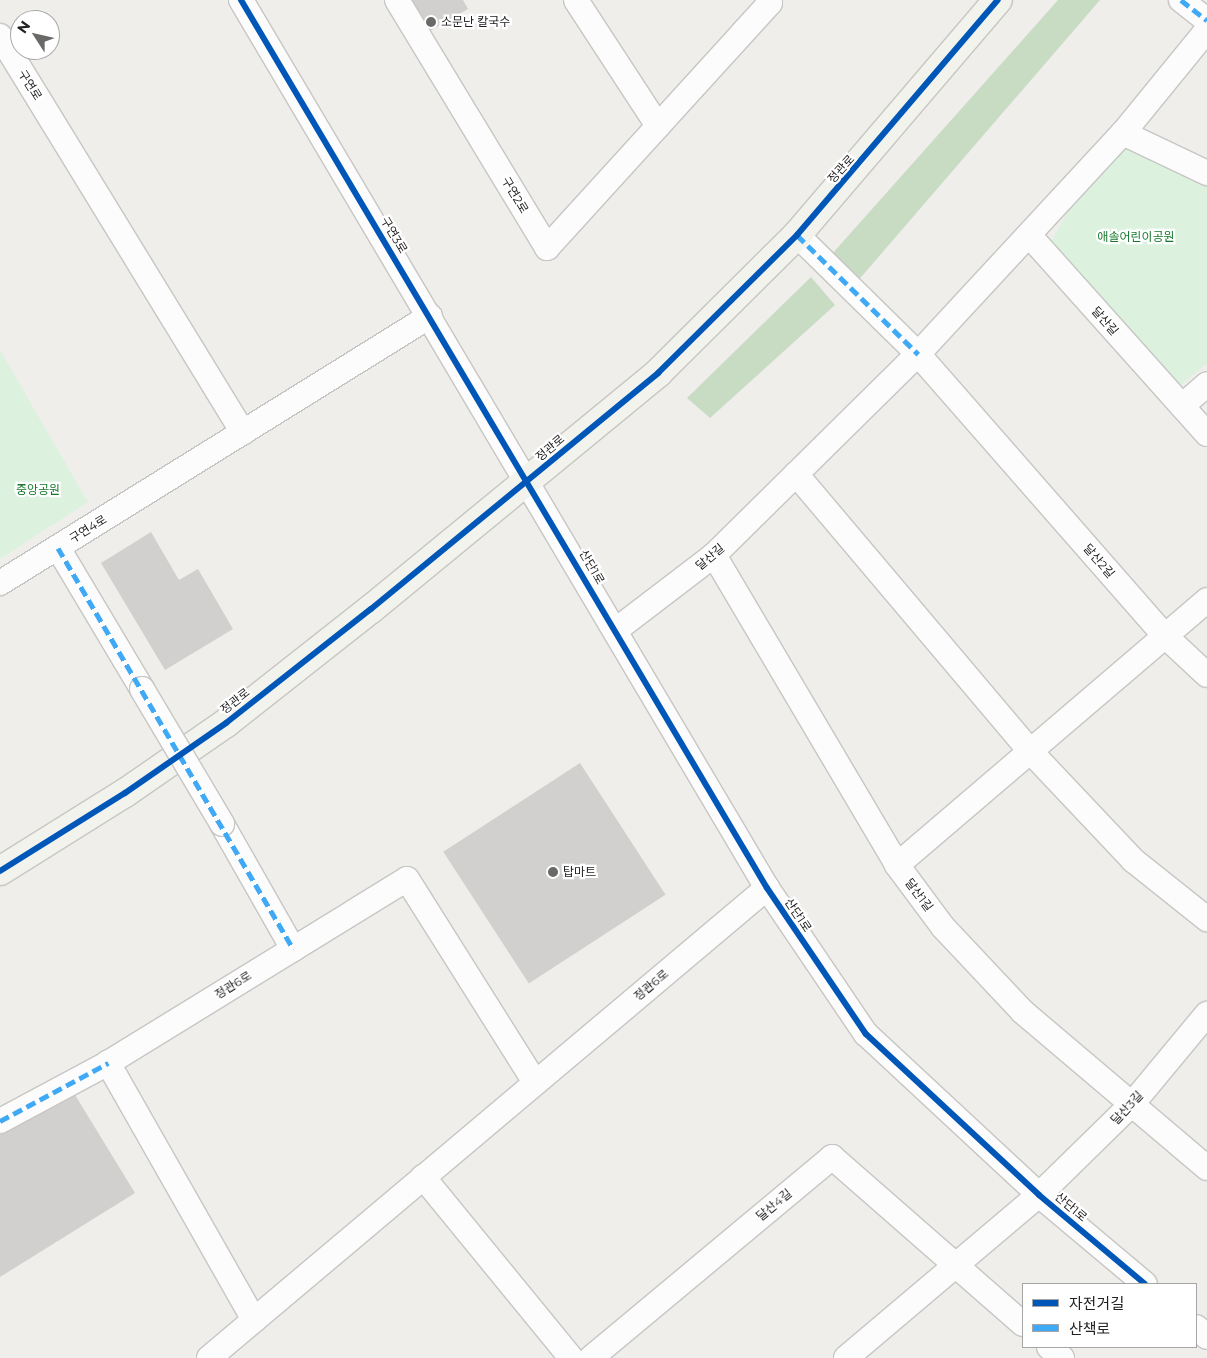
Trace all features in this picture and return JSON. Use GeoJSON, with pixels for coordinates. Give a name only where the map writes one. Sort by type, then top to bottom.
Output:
{"type":"FeatureCollection","features":[{"type":"Feature","properties":{"kind":"street","name":"구연3로"},"geometry":{"type":"LineString","coordinates":[[241,0],[528,481]]}},
{"type":"Feature","properties":{"kind":"street","name":"구연2로"},"geometry":{"type":"LineString","coordinates":[[397,0],[547,248],[770,1]]}},
{"type":"Feature","properties":{"kind":"street"},"geometry":{"type":"LineString","coordinates":[[576,0],[658,126]]}},
{"type":"Feature","properties":{"kind":"street","name":"정관로"},"geometry":{"type":"LineString","coordinates":[[0,871],[125,793],[226,723],[528,481],[658,373],[797,235],[998,0]]}},
{"type":"Feature","properties":{"kind":"street"},"geometry":{"type":"LineString","coordinates":[[1181,0],[1207,20]]}},
{"type":"Feature","properties":{"kind":"street","name":"달산길"},"geometry":{"type":"LineString","coordinates":[[616,630],[714,555],[918,354],[1123,133],[1207,30]]}},
{"type":"Feature","properties":{"kind":"street","name":"구연로"},"geometry":{"type":"LineString","coordinates":[[0,36],[243,432]]}},
{"type":"Feature","properties":{"kind":"street"},"geometry":{"type":"LineString","coordinates":[[1123,133],[1207,173]]}},
{"type":"Feature","properties":{"kind":"street"},"geometry":{"type":"LineString","coordinates":[[797,235],[918,354]]}},
{"type":"Feature","properties":{"kind":"street","name":"달산길"},"geometry":{"type":"LineString","coordinates":[[1029,235],[1182,406]]}},
{"type":"Feature","properties":{"kind":"street"},"geometry":{"type":"LineString","coordinates":[[243,432],[430,316]]}},
{"type":"Feature","properties":{"kind":"street","name":"달산2길"},"geometry":{"type":"LineString","coordinates":[[918,354],[1165,636],[1207,675]]}},
{"type":"Feature","properties":{"kind":"street"},"geometry":{"type":"LineString","coordinates":[[1207,384],[1182,406],[1207,434]]}},
{"type":"Feature","properties":{"kind":"street","name":"구연4로"},"geometry":{"type":"LineString","coordinates":[[0,583],[243,432]]}},
{"type":"Feature","properties":{"kind":"street"},"geometry":{"type":"LineString","coordinates":[[796,474],[1030,751],[1133,860],[1207,919]]}},
{"type":"Feature","properties":{"kind":"street","name":"산단1로"},"geometry":{"type":"LineString","coordinates":[[528,481],[766,888],[866,1034],[1039,1195],[1144,1283]]}},
{"type":"Feature","properties":{"kind":"street"},"geometry":{"type":"LineString","coordinates":[[58,548],[222,824],[292,949]]}},
{"type":"Feature","properties":{"kind":"street","name":"달산1길"},"geometry":{"type":"LineString","coordinates":[[714,555],[897,865],[943,927],[1023,1012],[1133,1103],[1207,1168]]}},
{"type":"Feature","properties":{"kind":"street"},"geometry":{"type":"LineString","coordinates":[[897,865],[1207,600]]}},
{"type":"Feature","properties":{"kind":"street","name":"정관6로"},"geometry":{"type":"LineString","coordinates":[[0,1121],[108,1063],[407,879],[535,1082]]}},
{"type":"Feature","properties":{"kind":"street","name":"정관6로"},"geometry":{"type":"LineString","coordinates":[[209,1358],[766,888]]}},
{"type":"Feature","properties":{"kind":"street","name":"달산3길"},"geometry":{"type":"LineString","coordinates":[[956,1265],[1039,1195],[1133,1103],[1207,1014]]}},
{"type":"Feature","properties":{"kind":"street"},"geometry":{"type":"LineString","coordinates":[[108,1063],[254,1320]]}},
{"type":"Feature","properties":{"kind":"street","name":"달산4길"},"geometry":{"type":"LineString","coordinates":[[591,1358],[832,1157],[1022,1323]]}},
{"type":"Feature","properties":{"kind":"street"},"geometry":{"type":"LineString","coordinates":[[423,1177],[571,1358]]}},
{"type":"Feature","properties":{"kind":"street"},"geometry":{"type":"LineString","coordinates":[[846,1358],[956,1265]]}},
{"type":"Feature","properties":{"kind":"street"},"geometry":{"type":"LineString","coordinates":[[1197,1328],[1207,1337]]}},
{"type":"Feature","properties":{"kind":"street"},"geometry":{"type":"LineString","coordinates":[[1050,1348],[1062,1358]]}},
{"type":"Feature","properties":{"kind":"green space"},"geometry":{"type":"Polygon","coordinates":[[[1058,0],[1100,0],[850,290],[824,263],[1058,0]]]}},
{"type":"Feature","properties":{"kind":"green space","name":"애솔어린이공원"},"geometry":{"type":"Polygon","coordinates":[[[1124,144],[1207,182],[1207,363],[1175,390],[1050,244],[1073,201],[1124,144]]]}},
{"type":"Feature","properties":{"kind":"green space"},"geometry":{"type":"Polygon","coordinates":[[[811,277],[835,305],[710,418],[687,398],[811,277]]]}},
{"type":"Feature","properties":{"kind":"green space","name":"중앙공원"},"geometry":{"type":"Polygon","coordinates":[[[0,350],[88,502],[0,559],[0,350]]]}},
{"type":"Feature","properties":{"kind":"building","name":"소문난 칼국수"},"geometry":{"type":"Polygon","coordinates":[[[406,0],[463,0],[468,9],[423,35],[406,0]]]}},
{"type":"Feature","properties":{"kind":"building"},"geometry":{"type":"Polygon","coordinates":[[[151,532],[179,580],[198,569],[233,629],[165,670],[101,563],[151,532]]]}},
{"type":"Feature","properties":{"kind":"building","name":"탑마트"},"geometry":{"type":"Polygon","coordinates":[[[580,763],[666,895],[529,983],[443,852],[580,763]]]}},
{"type":"Feature","properties":{"kind":"building"},"geometry":{"type":"Polygon","coordinates":[[[72,1090],[135,1193],[0,1277],[0,1135],[72,1090]]]}},
{"type":"Feature","properties":{"kind":"marked path"},"geometry":{"type":"LineString","coordinates":[[1181,0],[1207,20]]}},
{"type":"Feature","properties":{"kind":"marked path"},"geometry":{"type":"LineString","coordinates":[[797,235],[918,354]]}},
{"type":"Feature","properties":{"kind":"marked path"},"geometry":{"type":"LineString","coordinates":[[58,548],[293,949]]}},
{"type":"Feature","properties":{"kind":"marked path"},"geometry":{"type":"LineString","coordinates":[[0,1121],[108,1063]]}},
{"type":"Feature","properties":{"kind":"cycle path"},"geometry":{"type":"LineString","coordinates":[[241,0],[767,888],[866,1034],[1039,1195],[1144,1283]]}},
{"type":"Feature","properties":{"kind":"cycle path"},"geometry":{"type":"LineString","coordinates":[[0,871],[125,793],[226,723],[371,609],[658,373],[797,235],[998,0]]}},
{"type":"Feature","properties":{"kind":"place","name":"소문난 칼국수"},"geometry":{"type":"Point","coordinates":[431,22]}},
{"type":"Feature","properties":{"kind":"place","name":"탑마트"},"geometry":{"type":"Point","coordinates":[553,872]}}]}
